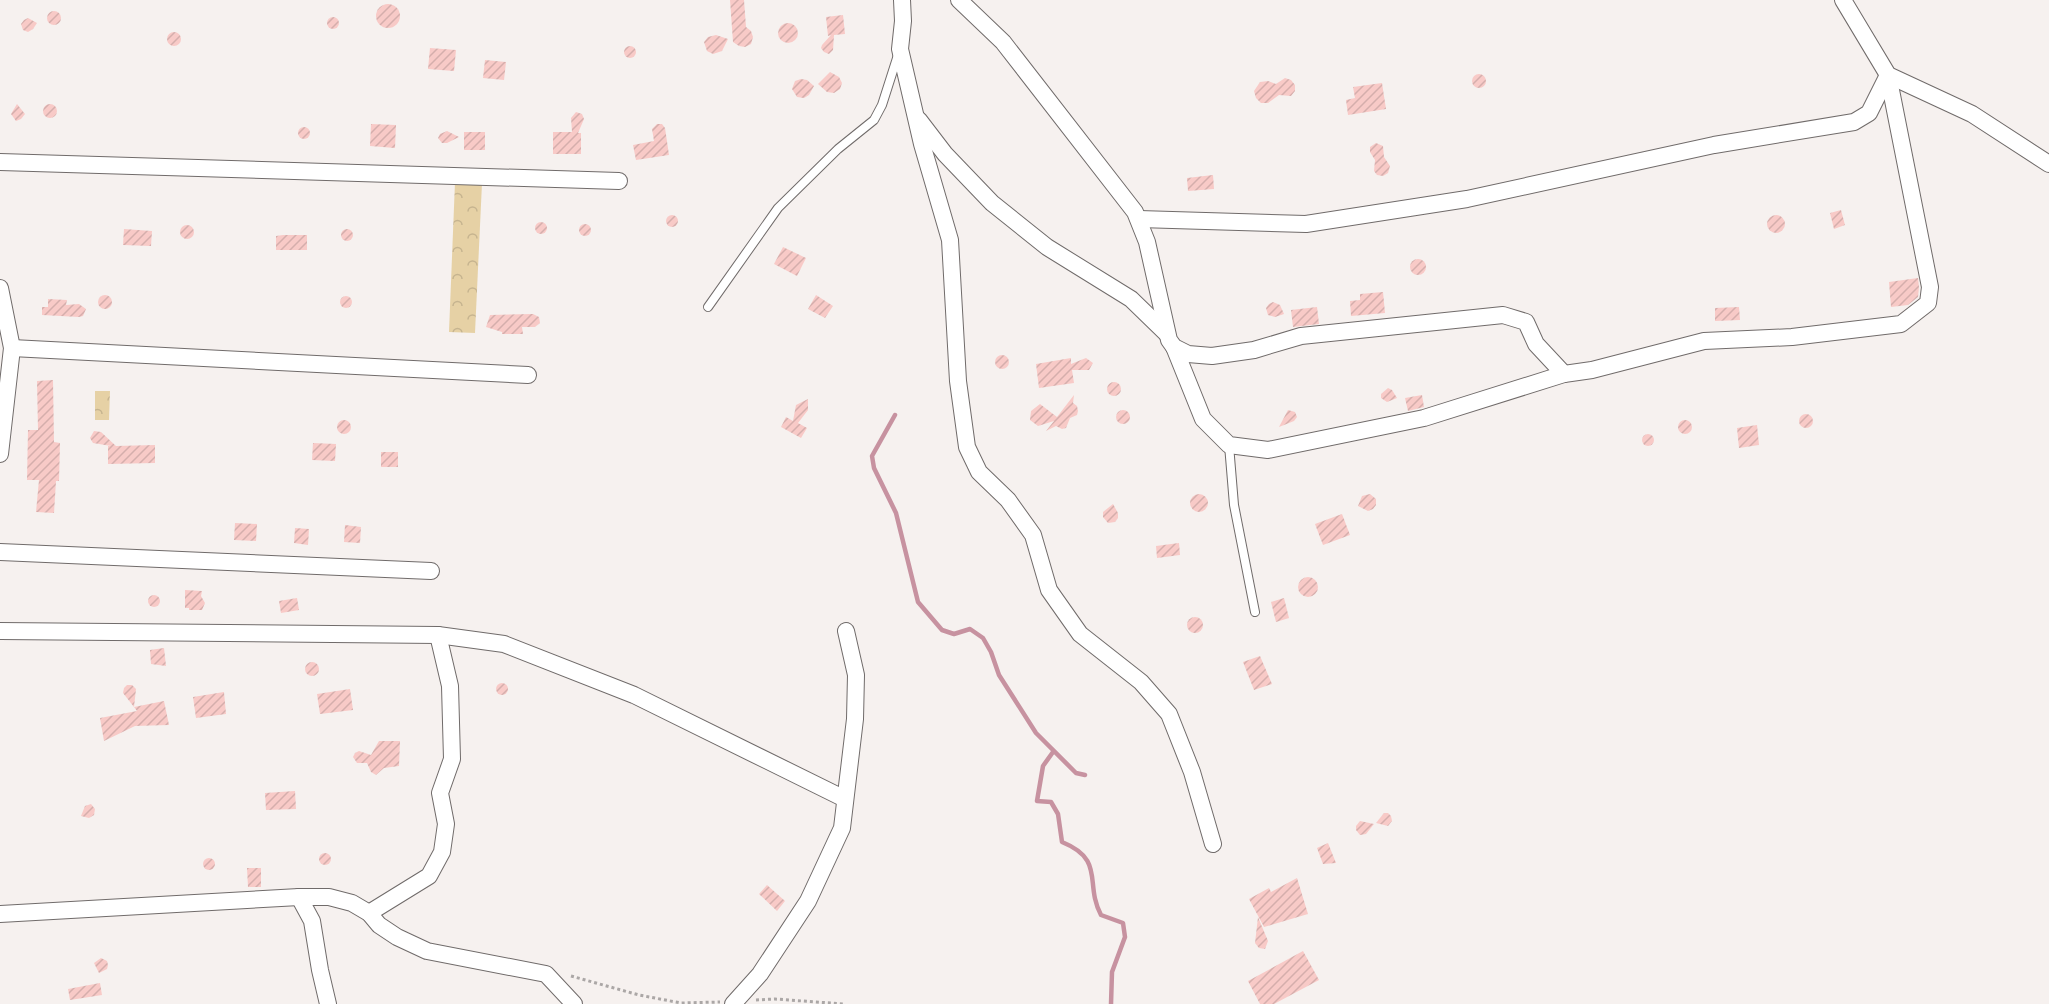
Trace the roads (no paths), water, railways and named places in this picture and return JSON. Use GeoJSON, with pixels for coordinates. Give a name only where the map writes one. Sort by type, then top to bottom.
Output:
{"type":"FeatureCollection","features":[{"type":"Feature","properties":{"kind":"street"},"geometry":{"type":"LineString","coordinates":[[902,0],[903,21],[900,49],[922,144],[950,240],[958,381],[967,447],[979,472],[1008,500],[1033,535],[1049,590],[1080,634],[1141,682],[1169,714],[1192,772],[1213,844]]}},
{"type":"Feature","properties":{"kind":"street"},"geometry":{"type":"LineString","coordinates":[[959,0],[1003,42],[1127,199],[1139,219],[1147,242],[1170,340],[1203,419],[1229,445],[1268,450],[1424,418],[1564,374],[1592,370],[1704,341],[1792,337],[1901,324],[1920,311],[1928,303],[1929,287],[1888,75],[1843,0]]}},
{"type":"Feature","properties":{"kind":"street"},"geometry":{"type":"LineString","coordinates":[[1139,219],[1306,224],[1467,199],[1714,145],[1854,122],[1869,113],[1888,75]]}},
{"type":"Feature","properties":{"kind":"street"},"geometry":{"type":"LineString","coordinates":[[1888,75],[1972,114],[2049,164]]}},
{"type":"Feature","properties":{"kind":"street"},"geometry":{"type":"LineString","coordinates":[[916,116],[945,154],[992,203],[1047,247],[1131,299],[1170,340],[1198,356],[1231,355],[1301,336],[1503,315],[1526,322],[1536,344],[1564,374]]}},
{"type":"Feature","properties":{"kind":"street"},"geometry":{"type":"LineString","coordinates":[[0,162],[619,181]]}},
{"type":"Feature","properties":{"kind":"street"},"geometry":{"type":"LineString","coordinates":[[0,288],[12,348],[0,454]]}},
{"type":"Feature","properties":{"kind":"street"},"geometry":{"type":"LineString","coordinates":[[12,348],[528,375]]}},
{"type":"Feature","properties":{"kind":"street"},"geometry":{"type":"LineString","coordinates":[[0,552],[431,571]]}},
{"type":"Feature","properties":{"kind":"street"},"geometry":{"type":"LineString","coordinates":[[734,1003],[760,974],[808,901],[842,828],[855,719],[856,675],[846,631]]}},
{"type":"Feature","properties":{"kind":"street"},"geometry":{"type":"LineString","coordinates":[[0,632],[438,635],[504,644],[623,691],[845,799]]}},
{"type":"Feature","properties":{"kind":"street"},"geometry":{"type":"LineString","coordinates":[[369,913],[429,876],[442,852],[446,824],[440,793],[452,759],[450,686],[438,635]]}},
{"type":"Feature","properties":{"kind":"street"},"geometry":{"type":"LineString","coordinates":[[299,897],[312,921],[328,1004]]}},
{"type":"Feature","properties":{"kind":"street"},"geometry":{"type":"LineString","coordinates":[[0,914],[329,897],[352,903],[369,913],[379,926],[427,951],[546,974],[574,1004]]}},
{"type":"Feature","properties":{"kind":"lane"},"geometry":{"type":"LineString","coordinates":[[708,307],[778,208],[838,149],[874,120],[882,105],[900,49]]}},
{"type":"Feature","properties":{"kind":"lane"},"geometry":{"type":"LineString","coordinates":[[1229,445],[1234,505],[1255,612]]}},
{"type":"Feature","properties":{"kind":"waterway"},"geometry":{"type":"LineString","coordinates":[[895,415],[872,456],[874,468],[896,513],[918,602],[942,630],[954,634],[970,629],[983,638],[999,675],[1036,733],[1076,773],[1085,775]]}},
{"type":"Feature","properties":{"kind":"waterway"},"geometry":{"type":"LineString","coordinates":[[1053,752],[1043,766],[1037,801],[1051,802],[1058,814],[1062,842],[1084,856],[1092,873],[1096,903],[1101,915],[1123,923],[1125,937],[1112,972],[1111,1004]]}}]}
